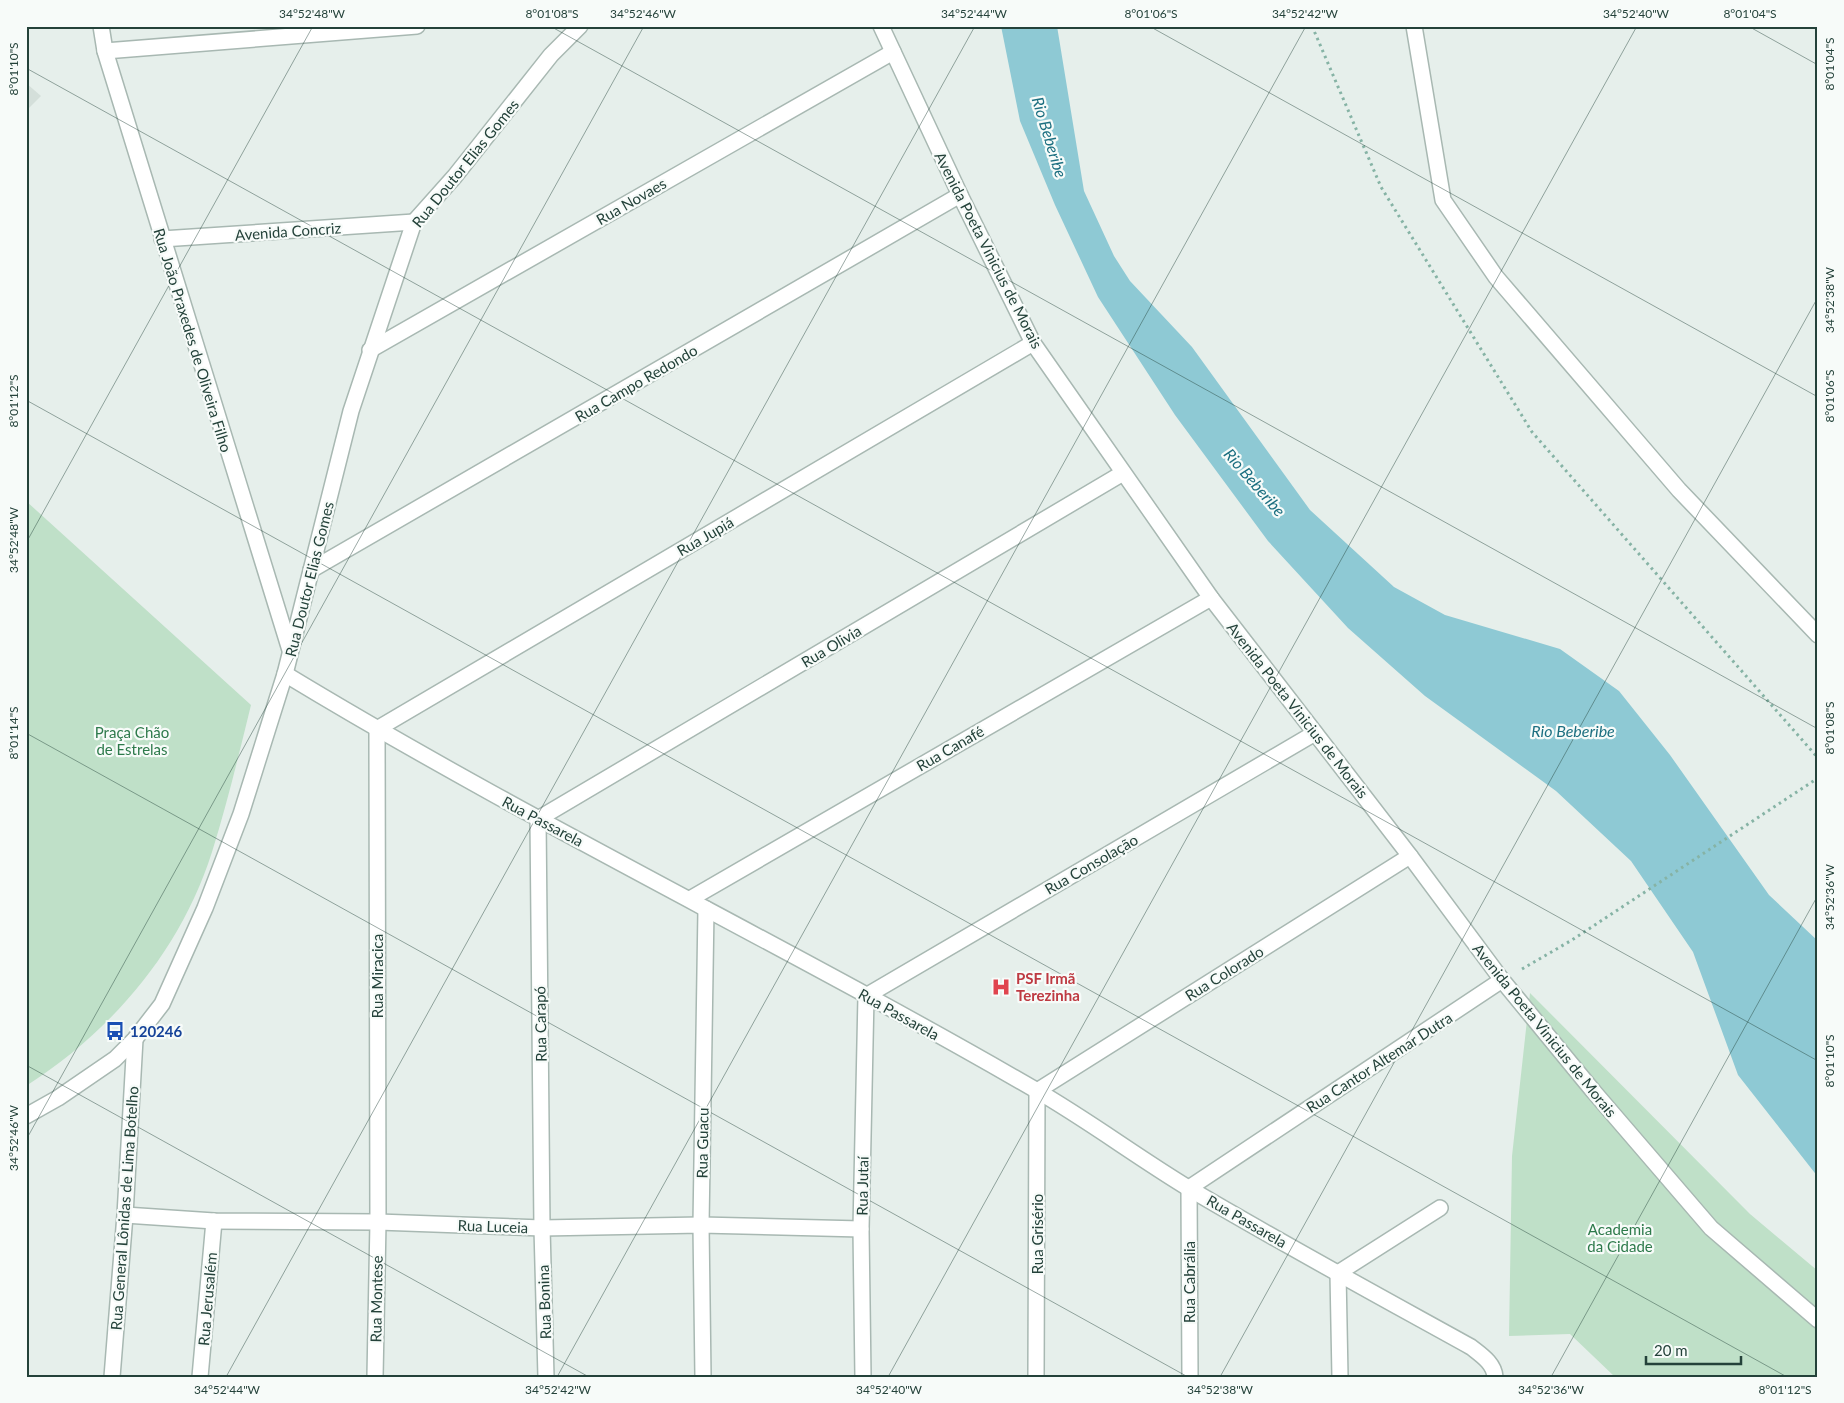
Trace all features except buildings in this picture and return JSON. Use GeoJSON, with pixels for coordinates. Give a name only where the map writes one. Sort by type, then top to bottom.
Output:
{"type":"FeatureCollection","features":[{"type":"Feature","properties":{"kind":"street","name":"Rua João Praxedes de Oliveira Filho"},"geometry":{"type":"LineString","coordinates":[[101,26],[105,51],[162,239],[291,652]]}},
{"type":"Feature","properties":{"kind":"street"},"geometry":{"type":"LineString","coordinates":[[105,51],[417,26]]}},
{"type":"Feature","properties":{"kind":"street","name":"Rua Doutor Elias Gomes"},"geometry":{"type":"LineString","coordinates":[[26,1116],[58,1098],[115,1058],[134,1039],[162,1004],[205,908],[241,814],[285,674],[351,411],[414,222],[455,176],[552,55],[580,26]]}},
{"type":"Feature","properties":{"kind":"street","name":"Avenida Poeta Vinicius de Morais"},"geometry":{"type":"LineString","coordinates":[[881,26],[960,195],[1033,343],[1211,598],[1410,856],[1502,980],[1711,1228],[1818,1320]]}},
{"type":"Feature","properties":{"kind":"street"},"geometry":{"type":"LineString","coordinates":[[1414,26],[1443,200],[1496,277],[1673,483],[1818,635]]}},
{"type":"Feature","properties":{"kind":"street","name":"Rua Novaes"},"geometry":{"type":"LineString","coordinates":[[370,350],[893,52]]}},
{"type":"Feature","properties":{"kind":"street","name":"Rua Campo Redondo"},"geometry":{"type":"LineString","coordinates":[[311,570],[960,195]]}},
{"type":"Feature","properties":{"kind":"street","name":"Avenida Concriz"},"geometry":{"type":"LineString","coordinates":[[162,239],[414,222]]}},
{"type":"Feature","properties":{"kind":"street","name":"Rua Jupiá"},"geometry":{"type":"LineString","coordinates":[[377,729],[1033,343]]}},
{"type":"Feature","properties":{"kind":"street","name":"Rua Olivia"},"geometry":{"type":"LineString","coordinates":[[538,819],[1123,473]]}},
{"type":"Feature","properties":{"kind":"street","name":"Rua Canafé"},"geometry":{"type":"LineString","coordinates":[[690,899],[1211,598]]}},
{"type":"Feature","properties":{"kind":"street","name":"Rua Passarela"},"geometry":{"type":"LineString","coordinates":[[285,674],[377,729],[538,819],[690,899],[1037,1091],[1188,1188],[1471,1347],[1482,1355],[1494,1370],[1495,1377]]}},
{"type":"Feature","properties":{"kind":"street","name":"Rua Miracica"},"geometry":{"type":"LineString","coordinates":[[377,729],[378,1222]]}},
{"type":"Feature","properties":{"kind":"street","name":"Rua Consolação"},"geometry":{"type":"LineString","coordinates":[[866,996],[1315,733]]}},
{"type":"Feature","properties":{"kind":"street","name":"Rua Carapó"},"geometry":{"type":"LineString","coordinates":[[538,819],[542,1228]]}},
{"type":"Feature","properties":{"kind":"street","name":"Rua Colorado"},"geometry":{"type":"LineString","coordinates":[[1037,1091],[1410,856]]}},
{"type":"Feature","properties":{"kind":"street","name":"Rua Guacu"},"geometry":{"type":"LineString","coordinates":[[703,1377],[701,1225],[706,909]]}},
{"type":"Feature","properties":{"kind":"street","name":"Rua Cantor Altemar Dutra"},"geometry":{"type":"LineString","coordinates":[[1188,1188],[1502,980]]}},
{"type":"Feature","properties":{"kind":"street","name":"Rua Jutaí"},"geometry":{"type":"LineString","coordinates":[[862,1377],[862,1229],[866,996]]}},
{"type":"Feature","properties":{"kind":"street","name":"Rua General Lônidas de Lima Botelho"},"geometry":{"type":"LineString","coordinates":[[112,1377],[125,1215],[134,1039]]}},
{"type":"Feature","properties":{"kind":"street","name":"Rua Grisério"},"geometry":{"type":"LineString","coordinates":[[1036,1377],[1037,1091]]}},
{"type":"Feature","properties":{"kind":"street","name":"Rua Cabrália"},"geometry":{"type":"LineString","coordinates":[[1188,1188],[1190,1377]]}},
{"type":"Feature","properties":{"kind":"street"},"geometry":{"type":"LineString","coordinates":[[1340,1377],[1338,1273],[1440,1208]]}},
{"type":"Feature","properties":{"kind":"street","name":"Rua Luceia"},"geometry":{"type":"LineString","coordinates":[[125,1215],[214,1220],[378,1222],[542,1228],[701,1225],[862,1229]]}},
{"type":"Feature","properties":{"kind":"street","name":"Rua Jerusalém"},"geometry":{"type":"LineString","coordinates":[[200,1377],[214,1220]]}},
{"type":"Feature","properties":{"kind":"street","name":"Rua Montese"},"geometry":{"type":"LineString","coordinates":[[375,1377],[378,1222]]}},
{"type":"Feature","properties":{"kind":"street","name":"Rua Bonina"},"geometry":{"type":"LineString","coordinates":[[542,1228],[546,1377]]}},
{"type":"Feature","properties":{"kind":"path"},"geometry":{"type":"LineString","coordinates":[[1312,26],[1381,187],[1532,432],[1818,758]]}},
{"type":"Feature","properties":{"kind":"path"},"geometry":{"type":"LineString","coordinates":[[1502,980],[1572,940],[1818,778]]}},
{"type":"Feature","properties":{"kind":"shaded area"},"geometry":{"type":"Polygon","coordinates":[[[26,83],[41,96],[26,111],[26,83]]]}},
{"type":"Feature","properties":{"kind":"green space","name":"Praça Chão de Estrelas"},"geometry":{"type":"Polygon","coordinates":[[[26,501],[251,705],[212,852],[199,888],[182,922],[162,955],[140,985],[114,1014],[87,1040],[26,1086],[26,501]]]}},
{"type":"Feature","properties":{"kind":"green space","name":"Academia da Cidade"},"geometry":{"type":"Polygon","coordinates":[[[1530,993],[1750,1214],[1818,1271],[1818,1377],[1615,1377],[1570,1334],[1509,1336],[1512,1156],[1530,993]]]}},
{"type":"Feature","properties":{"kind":"water","name":"Rio Beberibe"},"geometry":{"type":"Polygon","coordinates":[[[1001,26],[1057,26],[1084,191],[1114,256],[1130,281],[1192,347],[1310,510],[1394,587],[1445,615],[1560,649],[1619,691],[1670,755],[1769,895],[1818,941],[1818,1177],[1738,1075],[1693,952],[1631,861],[1556,791],[1425,696],[1348,628],[1268,541],[1175,415],[1098,297],[1055,205],[1020,121],[1001,26]]]}},
{"type":"Feature","properties":{"kind":"place","name":"PSF Irmã Terezinha"},"geometry":{"type":"Point","coordinates":[1001,987]}},
{"type":"Feature","properties":{"kind":"place","name":"120246"},"geometry":{"type":"Point","coordinates":[115,1031]}}]}
